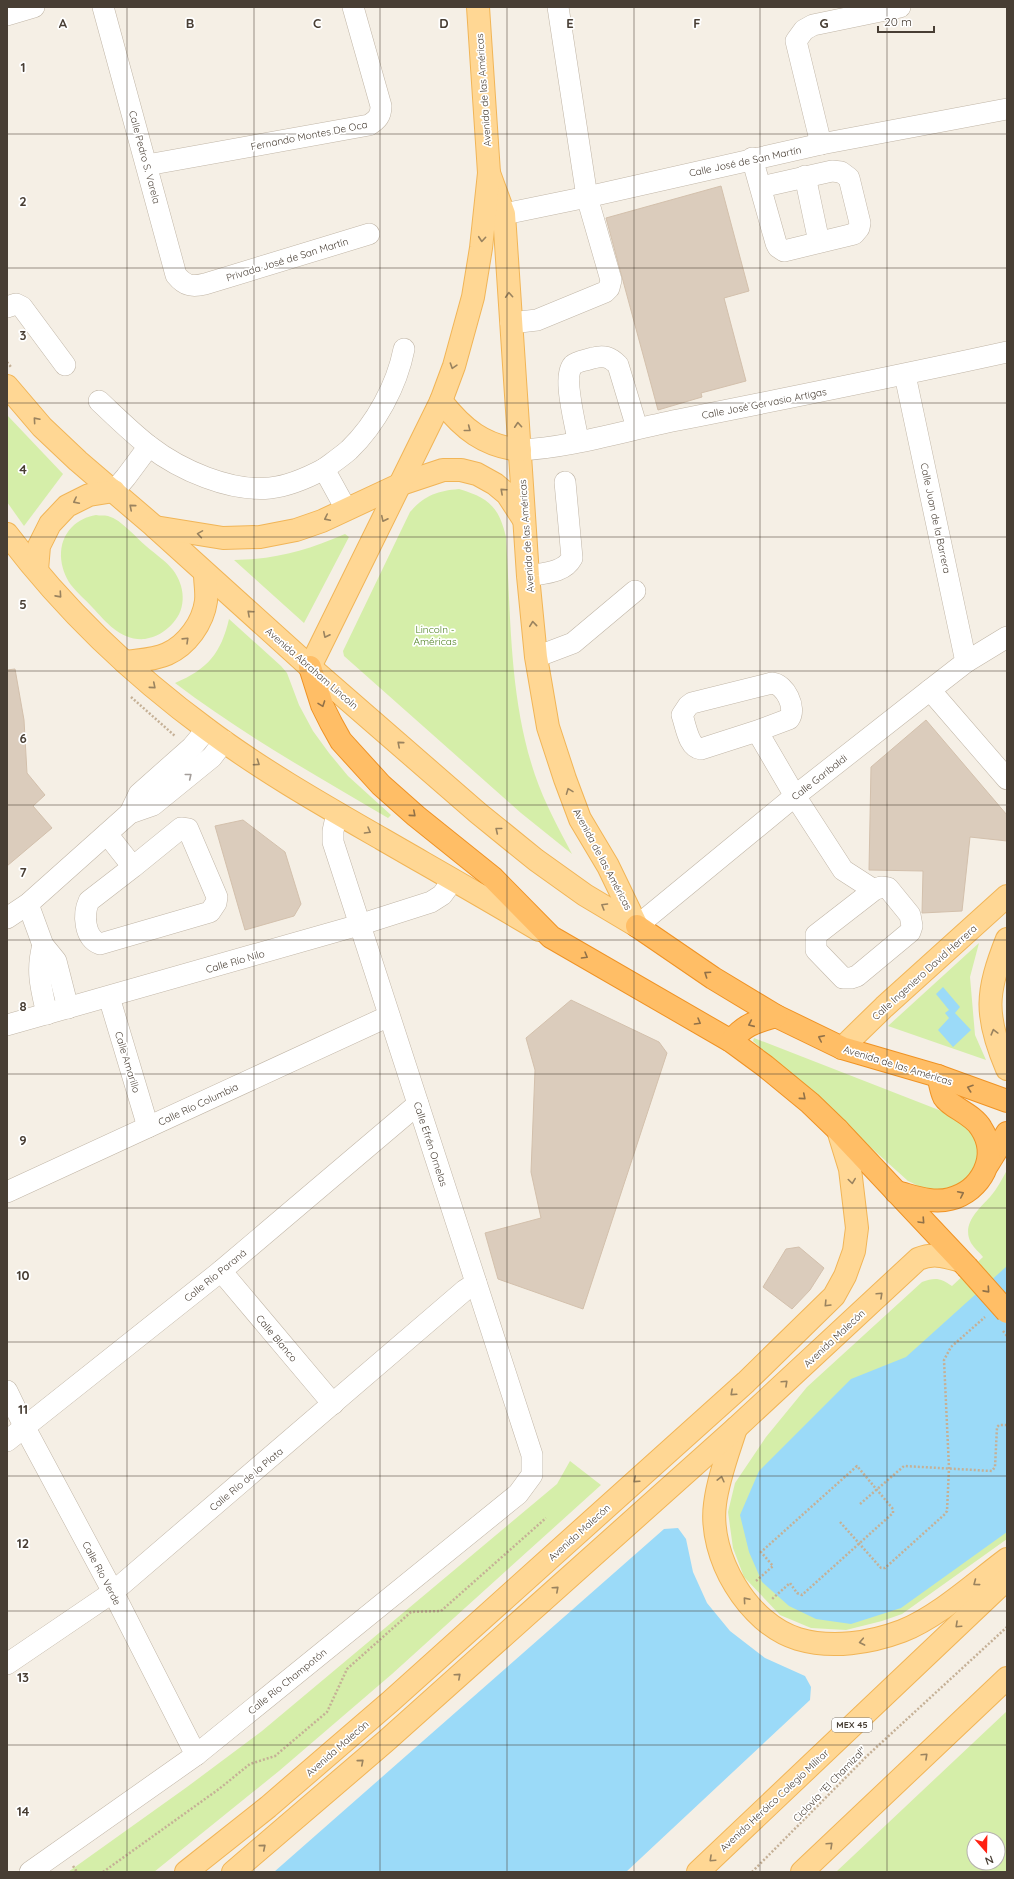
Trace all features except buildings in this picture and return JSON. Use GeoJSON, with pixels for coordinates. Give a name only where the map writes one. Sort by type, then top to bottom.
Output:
{"type":"FeatureCollection","features":[{"type":"Feature","properties":{"kind":"highway"},"geometry":{"type":"LineString","coordinates":[[310,667],[322,705],[331,724],[342,741],[366,770],[416,816],[492,877],[551,937],[731,1041],[765,1066],[805,1099],[838,1130],[962,1263],[999,1312]]}},
{"type":"Feature","properties":{"kind":"highway","name":"Avenida de las Américas"},"geometry":{"type":"LineString","coordinates":[[637,926],[713,978],[776,1016],[842,1048],[938,1076],[1007,1101]]}},
{"type":"Feature","properties":{"kind":"highway"},"geometry":{"type":"LineString","coordinates":[[731,1041],[740,1030],[752,1023],[776,1016]]}},
{"type":"Feature","properties":{"kind":"highway"},"geometry":{"type":"LineString","coordinates":[[938,1076],[944,1097],[973,1118],[982,1128],[988,1145],[988,1164]]}},
{"type":"Feature","properties":{"kind":"highway"},"geometry":{"type":"LineString","coordinates":[[896,1192],[927,1200],[949,1200],[964,1194],[975,1185],[1007,1133]]}},
{"type":"Feature","properties":{"kind":"main road","name":"Avenida de las Américas"},"geometry":{"type":"LineString","coordinates":[[478,7],[489,172],[511,323],[526,522],[528,576],[536,657],[548,727],[564,780],[580,820],[608,866],[637,926]]}},
{"type":"Feature","properties":{"kind":"main road","name":"Avenida de las Américas"},"geometry":{"type":"LineString","coordinates":[[310,667],[441,401],[454,366],[473,297],[481,248],[494,214]]}},
{"type":"Feature","properties":{"kind":"main road","name":"Avenida Abraham Lincoln"},"geometry":{"type":"LineString","coordinates":[[7,386],[42,427],[78,461],[155,527],[205,574],[310,667],[478,813],[536,860],[585,895],[637,926]]}},
{"type":"Feature","properties":{"kind":"main road"},"geometry":{"type":"LineString","coordinates":[[441,401],[453,417],[481,439],[503,448],[520,450]]}},
{"type":"Feature","properties":{"kind":"main road"},"geometry":{"type":"LineString","coordinates":[[155,527],[223,538],[260,537],[296,530],[315,523],[401,484],[443,470],[461,470],[477,474],[495,484],[507,494],[526,522]]}},
{"type":"Feature","properties":{"kind":"main road"},"geometry":{"type":"LineString","coordinates":[[37,570],[39,546],[50,524],[58,515],[67,506],[89,494],[114,491]]}},
{"type":"Feature","properties":{"kind":"main road"},"geometry":{"type":"LineString","coordinates":[[7,534],[77,615],[125,662],[216,735],[273,774],[337,813],[551,937]]}},
{"type":"Feature","properties":{"kind":"main road"},"geometry":{"type":"LineString","coordinates":[[125,662],[151,659],[168,654],[188,639],[201,620],[206,601],[205,574]]}},
{"type":"Feature","properties":{"kind":"main road","name":"Calle Ingeniero David Herrera"},"geometry":{"type":"LineString","coordinates":[[842,1048],[884,1007],[1007,896]]}},
{"type":"Feature","properties":{"kind":"main road"},"geometry":{"type":"LineString","coordinates":[[1007,939],[991,984],[989,1004],[993,1029],[1007,1069]]}},
{"type":"Feature","properties":{"kind":"main road","name":"Avenida Malecón"},"geometry":{"type":"LineString","coordinates":[[186,1872],[268,1807],[391,1701],[746,1382],[834,1296],[845,1276],[854,1251],[857,1228],[850,1169],[838,1130]]}},
{"type":"Feature","properties":{"kind":"main road","name":"Avenida Malecón"},"geometry":{"type":"LineString","coordinates":[[233,1872],[386,1740],[736,1428],[918,1260],[927,1255],[937,1255],[962,1263]]}},
{"type":"Feature","properties":{"kind":"main road"},"geometry":{"type":"LineString","coordinates":[[736,1428],[714,1505],[716,1532],[722,1558],[733,1584],[760,1616],[777,1629],[798,1639],[828,1644],[854,1643],[873,1640],[903,1630],[930,1617],[1007,1559]]}},
{"type":"Feature","properties":{"kind":"main road","name":"Avenida Heróico Colegio Militar"},"geometry":{"type":"LineString","coordinates":[[698,1872],[1007,1578]]}},
{"type":"Feature","properties":{"kind":"main road"},"geometry":{"type":"LineString","coordinates":[[802,1872],[1007,1678]]}},
{"type":"Feature","properties":{"kind":"street"},"geometry":{"type":"LineString","coordinates":[[7,15],[34,7]]}},
{"type":"Feature","properties":{"kind":"street","name":"Calle Pedro S. Varela"},"geometry":{"type":"LineString","coordinates":[[103,7],[176,275],[188,285],[205,284]]}},
{"type":"Feature","properties":{"kind":"street","name":"Fernando Montes De Oca"},"geometry":{"type":"LineString","coordinates":[[147,165],[369,125],[376,120],[381,113],[381,106],[353,7]]}},
{"type":"Feature","properties":{"kind":"street"},"geometry":{"type":"LineString","coordinates":[[511,323],[538,320],[605,292],[609,288],[610,280],[587,197],[558,7]]}},
{"type":"Feature","properties":{"kind":"street"},"geometry":{"type":"LineString","coordinates":[[821,144],[796,41],[804,30],[813,25],[900,7]]}},
{"type":"Feature","properties":{"kind":"street","name":"Calle José de San Martín"},"geometry":{"type":"LineString","coordinates":[[494,214],[587,197],[752,158],[1007,109]]}},
{"type":"Feature","properties":{"kind":"street"},"geometry":{"type":"LineString","coordinates":[[752,158],[778,247],[784,251],[854,234],[857,231],[860,223],[849,178],[842,172],[832,171],[761,187]]}},
{"type":"Feature","properties":{"kind":"street"},"geometry":{"type":"LineString","coordinates":[[806,176],[819,242]]}},
{"type":"Feature","properties":{"kind":"street","name":"Privada José de San Martín"},"geometry":{"type":"LineString","coordinates":[[205,284],[369,234]]}},
{"type":"Feature","properties":{"kind":"street"},"geometry":{"type":"LineString","coordinates":[[7,307],[16,304],[22,307],[65,365]]}},
{"type":"Feature","properties":{"kind":"street"},"geometry":{"type":"LineString","coordinates":[[99,401],[149,446],[210,480],[242,488],[270,488],[286,485],[306,478],[324,469],[349,449],[368,427],[385,400],[400,369],[404,349]]}},
{"type":"Feature","properties":{"kind":"street","name":"Calle José Gervasio Artigas"},"geometry":{"type":"LineString","coordinates":[[520,450],[540,449],[637,428],[905,375],[1007,352]]}},
{"type":"Feature","properties":{"kind":"street"},"geometry":{"type":"LineString","coordinates":[[578,441],[568,382],[569,372],[574,364],[599,356],[611,358],[618,365],[637,428]]}},
{"type":"Feature","properties":{"kind":"street","name":"Calle Juan de la Barrera"},"geometry":{"type":"LineString","coordinates":[[905,375],[966,662]]}},
{"type":"Feature","properties":{"kind":"street"},"geometry":{"type":"LineString","coordinates":[[114,491],[149,446]]}},
{"type":"Feature","properties":{"kind":"street"},"geometry":{"type":"LineString","coordinates":[[324,469],[346,509]]}},
{"type":"Feature","properties":{"kind":"street"},"geometry":{"type":"LineString","coordinates":[[528,576],[562,569],[569,565],[572,558],[565,482]]}},
{"type":"Feature","properties":{"kind":"street"},"geometry":{"type":"LineString","coordinates":[[536,657],[573,644],[635,591]]}},
{"type":"Feature","properties":{"kind":"street","name":"Calle Garibaldi"},"geometry":{"type":"LineString","coordinates":[[637,926],[795,796],[930,690],[966,662],[1007,637]]}},
{"type":"Feature","properties":{"kind":"street"},"geometry":{"type":"LineString","coordinates":[[776,683],[783,689],[792,708],[791,716],[789,719],[757,731],[701,749],[697,748],[691,743],[682,715],[692,703],[776,683]]}},
{"type":"Feature","properties":{"kind":"street"},"geometry":{"type":"LineString","coordinates":[[930,690],[1007,779]]}},
{"type":"Feature","properties":{"kind":"street"},"geometry":{"type":"LineString","coordinates":[[757,731],[795,796],[843,870],[874,890]]}},
{"type":"Feature","properties":{"kind":"street"},"geometry":{"type":"LineString","coordinates":[[7,918],[28,904],[130,813],[138,794],[192,747],[216,735]]}},
{"type":"Feature","properties":{"kind":"street","name":"Calle Efrén Ornelas"},"geometry":{"type":"LineString","coordinates":[[337,813],[333,831],[333,842],[532,1455],[532,1475]]}},
{"type":"Feature","properties":{"kind":"street"},"geometry":{"type":"LineString","coordinates":[[181,828],[186,828],[190,832],[217,897],[216,903],[210,912],[100,944],[95,942],[90,936],[85,918],[86,907],[89,901],[133,867],[181,828]]}},
{"type":"Feature","properties":{"kind":"street"},"geometry":{"type":"LineString","coordinates":[[106,834],[133,867]]}},
{"type":"Feature","properties":{"kind":"street","name":"Calle Río Nilo"},"geometry":{"type":"LineString","coordinates":[[7,1025],[359,925],[431,902],[442,895],[453,880]]}},
{"type":"Feature","properties":{"kind":"street"},"geometry":{"type":"LineString","coordinates":[[881,887],[888,888],[910,915],[912,920],[910,932],[857,976],[843,978],[816,950],[816,936],[874,890],[881,887]]}},
{"type":"Feature","properties":{"kind":"street"},"geometry":{"type":"LineString","coordinates":[[28,904],[43,946],[56,961],[68,1008]]}},
{"type":"Feature","properties":{"kind":"street"},"geometry":{"type":"LineString","coordinates":[[43,946],[38,965],[47,1014]]}},
{"type":"Feature","properties":{"kind":"street","name":"Calle Amarillo"},"geometry":{"type":"LineString","coordinates":[[109,997],[148,1127]]}},
{"type":"Feature","properties":{"kind":"street","name":"Calle Río Columbia"},"geometry":{"type":"LineString","coordinates":[[7,1192],[389,1016]]}},
{"type":"Feature","properties":{"kind":"street","name":"Calle Río Paraná"},"geometry":{"type":"LineString","coordinates":[[7,1440],[25,1428],[220,1271],[418,1104]]}},
{"type":"Feature","properties":{"kind":"street","name":"Calle Blanco"},"geometry":{"type":"LineString","coordinates":[[220,1271],[333,1404]]}},
{"type":"Feature","properties":{"kind":"street","name":"Calle Río de la Plata"},"geometry":{"type":"LineString","coordinates":[[7,1664],[113,1592],[465,1290],[476,1283]]}},
{"type":"Feature","properties":{"kind":"street","name":"Calle Río Verde"},"geometry":{"type":"LineString","coordinates":[[7,1392],[113,1592],[196,1755]]}},
{"type":"Feature","properties":{"kind":"street","name":"Calle Río Champotón"},"geometry":{"type":"LineString","coordinates":[[30,1872],[196,1755],[518,1494],[532,1475]]}},
{"type":"Feature","properties":{"kind":"path"},"geometry":{"type":"LineString","coordinates":[[840,1522],[881,1568],[885,1568],[945,1514],[947,1511],[949,1468],[944,1360],[951,1347],[999,1312]]}},
{"type":"Feature","properties":{"kind":"path"},"geometry":{"type":"LineString","coordinates":[[860,1504],[876,1488],[904,1466],[992,1471],[995,1467],[997,1427],[999,1425],[1007,1425]]}},
{"type":"Feature","properties":{"kind":"path"},"geometry":{"type":"LineString","coordinates":[[741,1594],[772,1566],[761,1552],[857,1466],[893,1509],[894,1513],[802,1595],[797,1593],[790,1583],[772,1600],[760,1616]]}},
{"type":"Feature","properties":{"kind":"path"},"geometry":{"type":"LineString","coordinates":[[103,1872],[219,1789],[250,1764],[275,1756],[327,1712],[347,1669],[411,1612],[441,1611],[546,1518]]}},
{"type":"Feature","properties":{"kind":"path","name":"Ciclovía \"El Chamizal\""},"geometry":{"type":"LineString","coordinates":[[752,1872],[868,1755],[1007,1627]]}},
{"type":"Feature","properties":{"kind":"green space"},"geometry":{"type":"Polygon","coordinates":[[[7,415],[63,474],[24,526],[7,502],[7,415]]]}},
{"type":"Feature","properties":{"kind":"green space","name":"Lincoln - Américas"},"geometry":{"type":"Polygon","coordinates":[[[459,489],[478,496],[491,505],[500,518],[503,527],[506,537],[516,687],[526,746],[543,795],[572,854],[521,813],[344,656],[343,651],[410,512],[426,498],[432,495],[444,491],[459,489]]]}},
{"type":"Feature","properties":{"kind":"green space"},"geometry":{"type":"Polygon","coordinates":[[[96,515],[108,516],[118,521],[167,564],[177,576],[183,597],[181,611],[173,623],[160,634],[145,639],[136,639],[115,630],[73,588],[67,578],[61,556],[63,540],[77,522],[96,515]]]}},
{"type":"Feature","properties":{"kind":"green space"},"geometry":{"type":"Polygon","coordinates":[[[345,534],[349,537],[304,623],[234,560],[264,558],[291,553],[345,534]]]}},
{"type":"Feature","properties":{"kind":"green space"},"geometry":{"type":"Polygon","coordinates":[[[229,619],[287,673],[299,705],[313,731],[348,776],[391,815],[388,818],[306,770],[226,720],[175,683],[196,672],[211,658],[222,641],[229,619]]]}},
{"type":"Feature","properties":{"kind":"green space"},"geometry":{"type":"Polygon","coordinates":[[[979,943],[970,977],[975,1035],[986,1060],[888,1026],[979,943]]]}},
{"type":"Feature","properties":{"kind":"green space"},"geometry":{"type":"Polygon","coordinates":[[[754,1038],[962,1119],[973,1131],[978,1146],[974,1168],[968,1178],[959,1185],[949,1189],[937,1191],[924,1189],[908,1181],[753,1041],[754,1038]]]}},
{"type":"Feature","properties":{"kind":"green space"},"geometry":{"type":"Polygon","coordinates":[[[1007,1170],[1007,1539],[902,1614],[882,1621],[846,1630],[811,1628],[780,1615],[744,1577],[733,1548],[728,1512],[735,1483],[766,1437],[807,1387],[922,1282],[931,1279],[938,1279],[952,1286],[983,1257],[971,1243],[968,1236],[968,1229],[973,1217],[995,1191],[1007,1170]]]}},
{"type":"Feature","properties":{"kind":"green space"},"geometry":{"type":"Polygon","coordinates":[[[570,1461],[601,1485],[392,1674],[279,1771],[154,1872],[68,1872],[187,1787],[262,1731],[557,1484],[570,1461]]]}},
{"type":"Feature","properties":{"kind":"green space"},"geometry":{"type":"Polygon","coordinates":[[[1007,1711],[1007,1872],[836,1872],[1007,1711]]]}},
{"type":"Feature","properties":{"kind":"water"},"geometry":{"type":"Polygon","coordinates":[[[943,987],[960,1007],[955,1013],[971,1030],[953,1047],[938,1030],[949,1018],[945,1013],[949,1010],[936,994],[943,987]]]}},
{"type":"Feature","properties":{"kind":"water"},"geometry":{"type":"Polygon","coordinates":[[[1007,1266],[1007,1532],[901,1608],[851,1624],[816,1619],[789,1606],[762,1582],[749,1552],[740,1515],[759,1471],[851,1379],[906,1357],[1007,1266]]]}},
{"type":"Feature","properties":{"kind":"water"},"geometry":{"type":"Polygon","coordinates":[[[678,1528],[686,1539],[693,1572],[707,1603],[730,1631],[765,1658],[805,1676],[811,1687],[810,1700],[626,1872],[274,1872],[664,1529],[678,1528]]]}}]}
